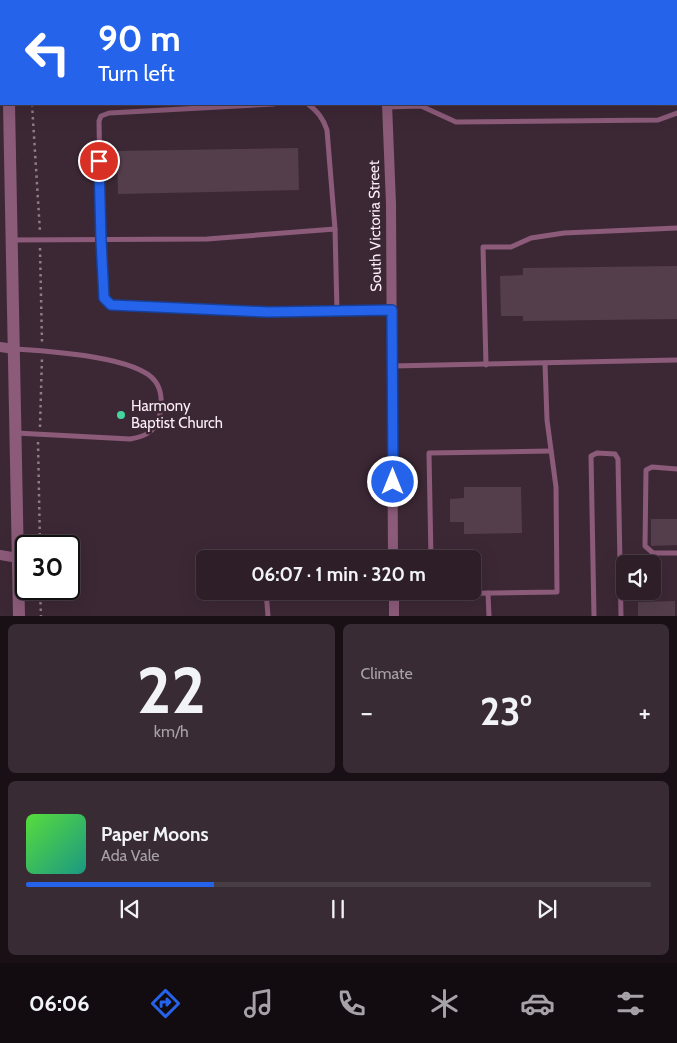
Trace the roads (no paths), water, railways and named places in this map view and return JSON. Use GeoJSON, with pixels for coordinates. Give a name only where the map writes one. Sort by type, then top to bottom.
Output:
{"type":"FeatureCollection","features":[{"type":"Feature","properties":{"kind":"street"},"geometry":{"type":"LineString","coordinates":[[9,105],[18,535]]}},
{"type":"Feature","properties":{"kind":"street","name":"South Victoria Street"},"geometry":{"type":"LineString","coordinates":[[387,105],[391,204],[393,550]]}},
{"type":"Feature","properties":{"kind":"street"},"geometry":{"type":"LineString","coordinates":[[0,347],[14,348]]}},
{"type":"Feature","properties":{"kind":"street"},"geometry":{"type":"LineString","coordinates":[[0,555],[15,558]]}},
{"type":"Feature","properties":{"kind":"street"},"geometry":{"type":"LineString","coordinates":[[19,600],[19,616]]}},
{"type":"Feature","properties":{"kind":"street"},"geometry":{"type":"LineString","coordinates":[[394,600],[394,616]]}},
{"type":"Feature","properties":{"kind":"lane"},"geometry":{"type":"LineString","coordinates":[[256,105],[109,113],[100,116],[101,240],[104,298],[111,305],[268,312],[392,310]]}},
{"type":"Feature","properties":{"kind":"lane"},"geometry":{"type":"LineString","coordinates":[[309,105],[320,114],[327,130],[335,229],[337,311]]}},
{"type":"Feature","properties":{"kind":"lane"},"geometry":{"type":"LineString","coordinates":[[387,105],[421,106],[456,122],[658,120],[677,113]]}},
{"type":"Feature","properties":{"kind":"lane"},"geometry":{"type":"LineString","coordinates":[[486,364],[483,247],[511,247],[531,238],[564,233],[677,228]]}},
{"type":"Feature","properties":{"kind":"lane"},"geometry":{"type":"LineString","coordinates":[[12,240],[207,239],[335,229]]}},
{"type":"Feature","properties":{"kind":"lane"},"geometry":{"type":"LineString","coordinates":[[14,348],[118,361],[145,372],[154,379],[162,398],[157,421],[149,433],[142,437],[16,434]]}},
{"type":"Feature","properties":{"kind":"lane"},"geometry":{"type":"LineString","coordinates":[[392,366],[677,360]]}},
{"type":"Feature","properties":{"kind":"lane"},"geometry":{"type":"LineString","coordinates":[[481,593],[556,592],[556,487],[547,420],[545,363]]}},
{"type":"Feature","properties":{"kind":"lane"},"geometry":{"type":"LineString","coordinates":[[431,550],[429,453],[551,451]]}},
{"type":"Feature","properties":{"kind":"lane"},"geometry":{"type":"LineString","coordinates":[[594,616],[592,456],[597,453],[615,454],[618,460],[621,616]]}},
{"type":"Feature","properties":{"kind":"lane"},"geometry":{"type":"LineString","coordinates":[[677,470],[652,467],[646,470],[646,546],[652,553],[677,553]]}},
{"type":"Feature","properties":{"kind":"lane"},"geometry":{"type":"LineString","coordinates":[[488,593],[489,616]]}},
{"type":"Feature","properties":{"kind":"lane"},"geometry":{"type":"LineString","coordinates":[[267,600],[268,616]]}},
{"type":"Feature","properties":{"kind":"place","name":"Harmony Baptist Church"},"geometry":{"type":"Point","coordinates":[121,415]}}]}
